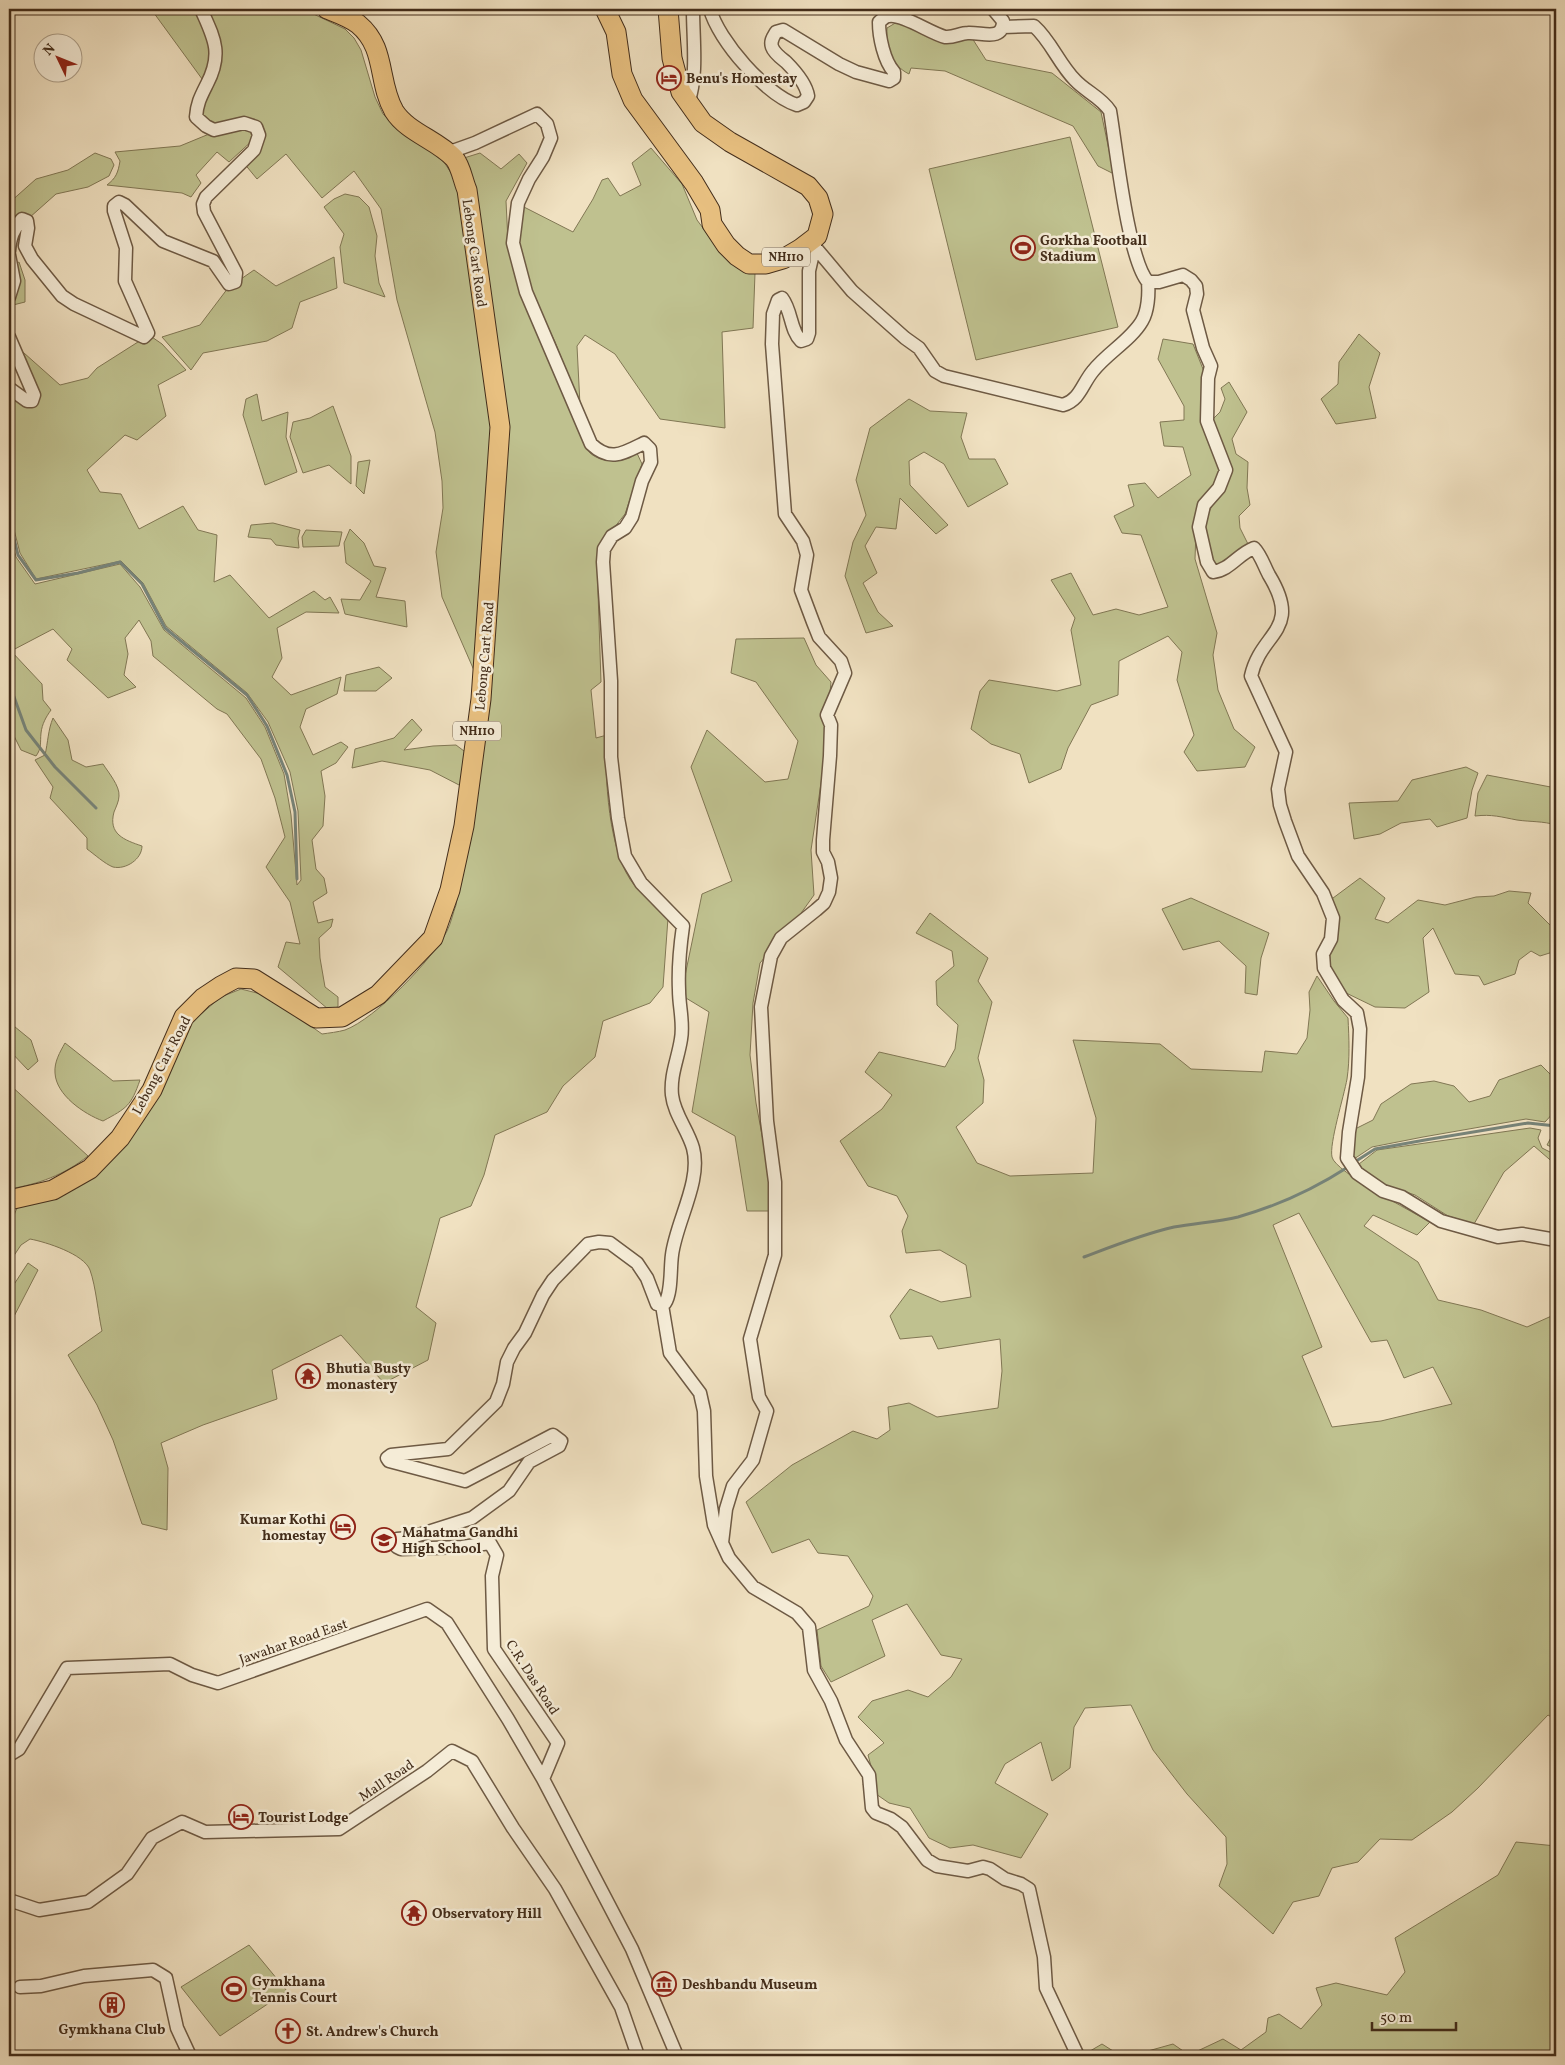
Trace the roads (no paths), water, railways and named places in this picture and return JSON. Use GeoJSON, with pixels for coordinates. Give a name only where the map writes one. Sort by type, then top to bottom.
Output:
{"type":"FeatureCollection","features":[{"type":"Feature","properties":{"kind":"highway","name":"Lebong Cart Road"},"geometry":{"type":"LineString","coordinates":[[9,1200],[53,1190],[90,1169],[120,1138],[152,1090],[184,1017],[203,998],[236,978],[254,979],[316,1018],[342,1017],[378,995],[433,938],[450,890],[464,826],[481,699],[500,427],[466,190],[455,159],[408,125],[395,112],[383,82],[377,48],[370,36],[357,23],[327,9]]}},
{"type":"Feature","properties":{"kind":"highway","name":"NH110"},"geometry":{"type":"LineString","coordinates":[[605,9],[616,32],[622,74],[633,100],[694,183],[710,210],[712,224],[726,245],[749,264],[766,264],[783,259],[816,241],[823,214],[818,198],[808,186],[730,142],[703,123],[688,104],[681,92],[672,58],[668,9]]}},
{"type":"Feature","properties":{"kind":"street"},"geometry":{"type":"LineString","coordinates":[[9,251],[10,238],[16,226],[22,219],[28,221],[25,246],[32,259],[62,296],[74,304],[144,337],[148,333],[125,280],[126,248],[114,211],[114,206],[119,202],[163,241],[207,258],[212,261],[228,284],[235,282],[236,273],[208,221],[203,204],[206,197],[254,150],[260,135],[256,127],[244,123],[214,130],[196,117],[197,104],[216,63],[217,49],[201,9]]}},
{"type":"Feature","properties":{"kind":"street"},"geometry":{"type":"LineString","coordinates":[[688,104],[694,87],[693,9]]}},
{"type":"Feature","properties":{"kind":"street"},"geometry":{"type":"LineString","coordinates":[[710,9],[713,21],[721,34],[751,71],[767,86],[790,103],[798,106],[808,96],[806,88],[790,66],[774,51],[772,38],[776,32],[783,30],[839,64],[856,72],[889,81],[894,78],[894,72],[889,66],[879,30],[879,22],[883,18],[889,16],[898,17],[937,35],[953,38],[961,34],[970,33],[994,36],[1003,26],[1003,21],[993,9]]}},
{"type":"Feature","properties":{"kind":"street"},"geometry":{"type":"LineString","coordinates":[[816,241],[852,291],[905,338],[920,348],[935,371],[944,376],[1063,405],[1072,402],[1080,394],[1092,372],[1114,348],[1134,332],[1143,320],[1148,282],[1139,267],[1134,248],[1110,111],[1104,101],[1074,80],[1042,34],[1034,26],[1003,26]]}},
{"type":"Feature","properties":{"kind":"street"},"geometry":{"type":"LineString","coordinates":[[447,153],[475,143],[537,114],[547,124],[551,138],[518,203],[513,243],[526,292],[590,444],[602,454],[615,455],[644,443],[650,449],[652,462],[642,481],[632,517],[625,528],[612,536],[604,549],[603,562],[611,681],[611,757],[618,818],[625,856],[641,883],[682,926],[679,949],[682,1039],[673,1070],[672,1096],[676,1111],[693,1148],[695,1164],[672,1249],[669,1298],[662,1305],[670,1353],[700,1393],[704,1411],[706,1476],[714,1525],[729,1558],[752,1587],[797,1613],[810,1627],[814,1670],[831,1701],[846,1740],[869,1775],[872,1808],[876,1813],[891,1819],[902,1827],[927,1860],[937,1866],[968,1871],[983,1867],[990,1868],[1005,1879],[1021,1884],[1029,1889],[1044,1957],[1046,1988],[1078,2056]]}},
{"type":"Feature","properties":{"kind":"street"},"geometry":{"type":"LineString","coordinates":[[722,1543],[726,1509],[733,1486],[753,1460],[766,1411],[759,1397],[750,1339],[775,1255],[775,1182],[767,1121],[761,1007],[772,956],[781,938],[824,903],[829,892],[831,878],[828,862],[823,852],[831,725],[827,714],[845,673],[841,661],[819,637],[801,590],[807,555],[803,541],[785,514],[772,344],[773,314],[778,300],[782,298],[786,303],[797,337],[801,342],[806,339],[809,333],[809,271],[816,241]]}},
{"type":"Feature","properties":{"kind":"street"},"geometry":{"type":"LineString","coordinates":[[9,255],[14,282],[9,297]]}},
{"type":"Feature","properties":{"kind":"street"},"geometry":{"type":"LineString","coordinates":[[1148,282],[1159,282],[1183,275],[1196,286],[1197,294],[1193,310],[1203,348],[1211,366],[1208,378],[1207,421],[1226,470],[1218,488],[1204,505],[1200,520],[1199,527],[1208,562],[1213,572],[1224,571],[1245,551],[1254,548],[1259,553],[1282,602],[1283,618],[1253,666],[1251,676],[1286,752],[1278,789],[1280,806],[1285,821],[1298,856],[1323,893],[1333,918],[1331,940],[1323,954],[1324,968],[1343,1000],[1357,1013],[1360,1029],[1358,1077],[1349,1132],[1347,1158],[1357,1173],[1384,1191],[1402,1197],[1441,1221],[1498,1237],[1522,1234],[1556,1240]]}},
{"type":"Feature","properties":{"kind":"street"},"geometry":{"type":"LineString","coordinates":[[9,336],[34,395],[32,402],[27,401],[9,388]]}},
{"type":"Feature","properties":{"kind":"street","name":"C.R. Das Road"},"geometry":{"type":"LineString","coordinates":[[543,1779],[558,1743],[494,1649],[492,1576],[497,1555],[490,1543],[462,1547],[401,1549],[397,1547],[394,1541],[472,1518],[509,1492],[529,1462],[559,1446],[561,1441],[553,1435],[465,1481],[389,1461],[387,1458],[390,1455],[448,1449],[496,1402],[503,1384],[507,1362],[525,1333],[543,1295],[554,1280],[588,1244],[610,1243],[637,1263],[647,1278],[657,1304],[662,1305]]}},
{"type":"Feature","properties":{"kind":"street","name":"Jawahar Road East"},"geometry":{"type":"LineString","coordinates":[[9,1755],[19,1749],[67,1668],[170,1664],[192,1675],[218,1683],[427,1609],[447,1623],[508,1719],[543,1779]]}},
{"type":"Feature","properties":{"kind":"street","name":"Mall Road"},"geometry":{"type":"LineString","coordinates":[[9,1900],[39,1910],[88,1902],[127,1874],[152,1838],[182,1822],[204,1832],[339,1829],[427,1771],[452,1751],[472,1760],[513,1828],[555,1889],[621,2007],[638,2056]]}},
{"type":"Feature","properties":{"kind":"street"},"geometry":{"type":"LineString","coordinates":[[543,1779],[632,1949],[677,2056]]}},
{"type":"Feature","properties":{"kind":"street"},"geometry":{"type":"LineString","coordinates":[[20,1987],[41,1986],[84,1976],[152,1970],[166,1978],[177,2028],[190,2056]]}},
{"type":"Feature","properties":{"kind":"waterway"},"geometry":{"type":"LineString","coordinates":[[9,517],[18,555],[36,580],[78,573],[120,562],[142,584],[165,628],[247,695],[267,726],[287,775],[295,812],[297,879]]}},
{"type":"Feature","properties":{"kind":"waterway"},"geometry":{"type":"LineString","coordinates":[[9,683],[26,730],[55,767],[96,808]]}},
{"type":"Feature","properties":{"kind":"waterway"},"geometry":{"type":"LineString","coordinates":[[1353,1163],[1375,1149],[1528,1123],[1556,1126]]}},
{"type":"Feature","properties":{"kind":"waterway"},"geometry":{"type":"LineString","coordinates":[[1084,1257],[1128,1240],[1162,1230],[1230,1219],[1253,1213],[1322,1183],[1348,1167]]}},
{"type":"Feature","properties":{"kind":"place","name":"Benu's Homestay"},"geometry":{"type":"Point","coordinates":[669,78]}},
{"type":"Feature","properties":{"kind":"place","name":"Gorkha Football Stadium"},"geometry":{"type":"Point","coordinates":[1023,248]}},
{"type":"Feature","properties":{"kind":"place","name":"Bhutia Busty monastery"},"geometry":{"type":"Point","coordinates":[308,1376]}},
{"type":"Feature","properties":{"kind":"place","name":"Kumar Kothi homestay"},"geometry":{"type":"Point","coordinates":[343,1527]}},
{"type":"Feature","properties":{"kind":"place","name":"Mahatma Gandhi High School"},"geometry":{"type":"Point","coordinates":[384,1540]}},
{"type":"Feature","properties":{"kind":"place","name":"Tourist Lodge"},"geometry":{"type":"Point","coordinates":[241,1817]}},
{"type":"Feature","properties":{"kind":"place","name":"Observatory Hill"},"geometry":{"type":"Point","coordinates":[414,1913]}},
{"type":"Feature","properties":{"kind":"place","name":"Deshbandu Museum"},"geometry":{"type":"Point","coordinates":[664,1984]}},
{"type":"Feature","properties":{"kind":"place","name":"Gymkhana Tennis Court"},"geometry":{"type":"Point","coordinates":[234,1989]}},
{"type":"Feature","properties":{"kind":"place","name":"Gymkhana Club"},"geometry":{"type":"Point","coordinates":[112,2005]}},
{"type":"Feature","properties":{"kind":"place","name":"St. Andrew's Church"},"geometry":{"type":"Point","coordinates":[288,2031]}}]}
